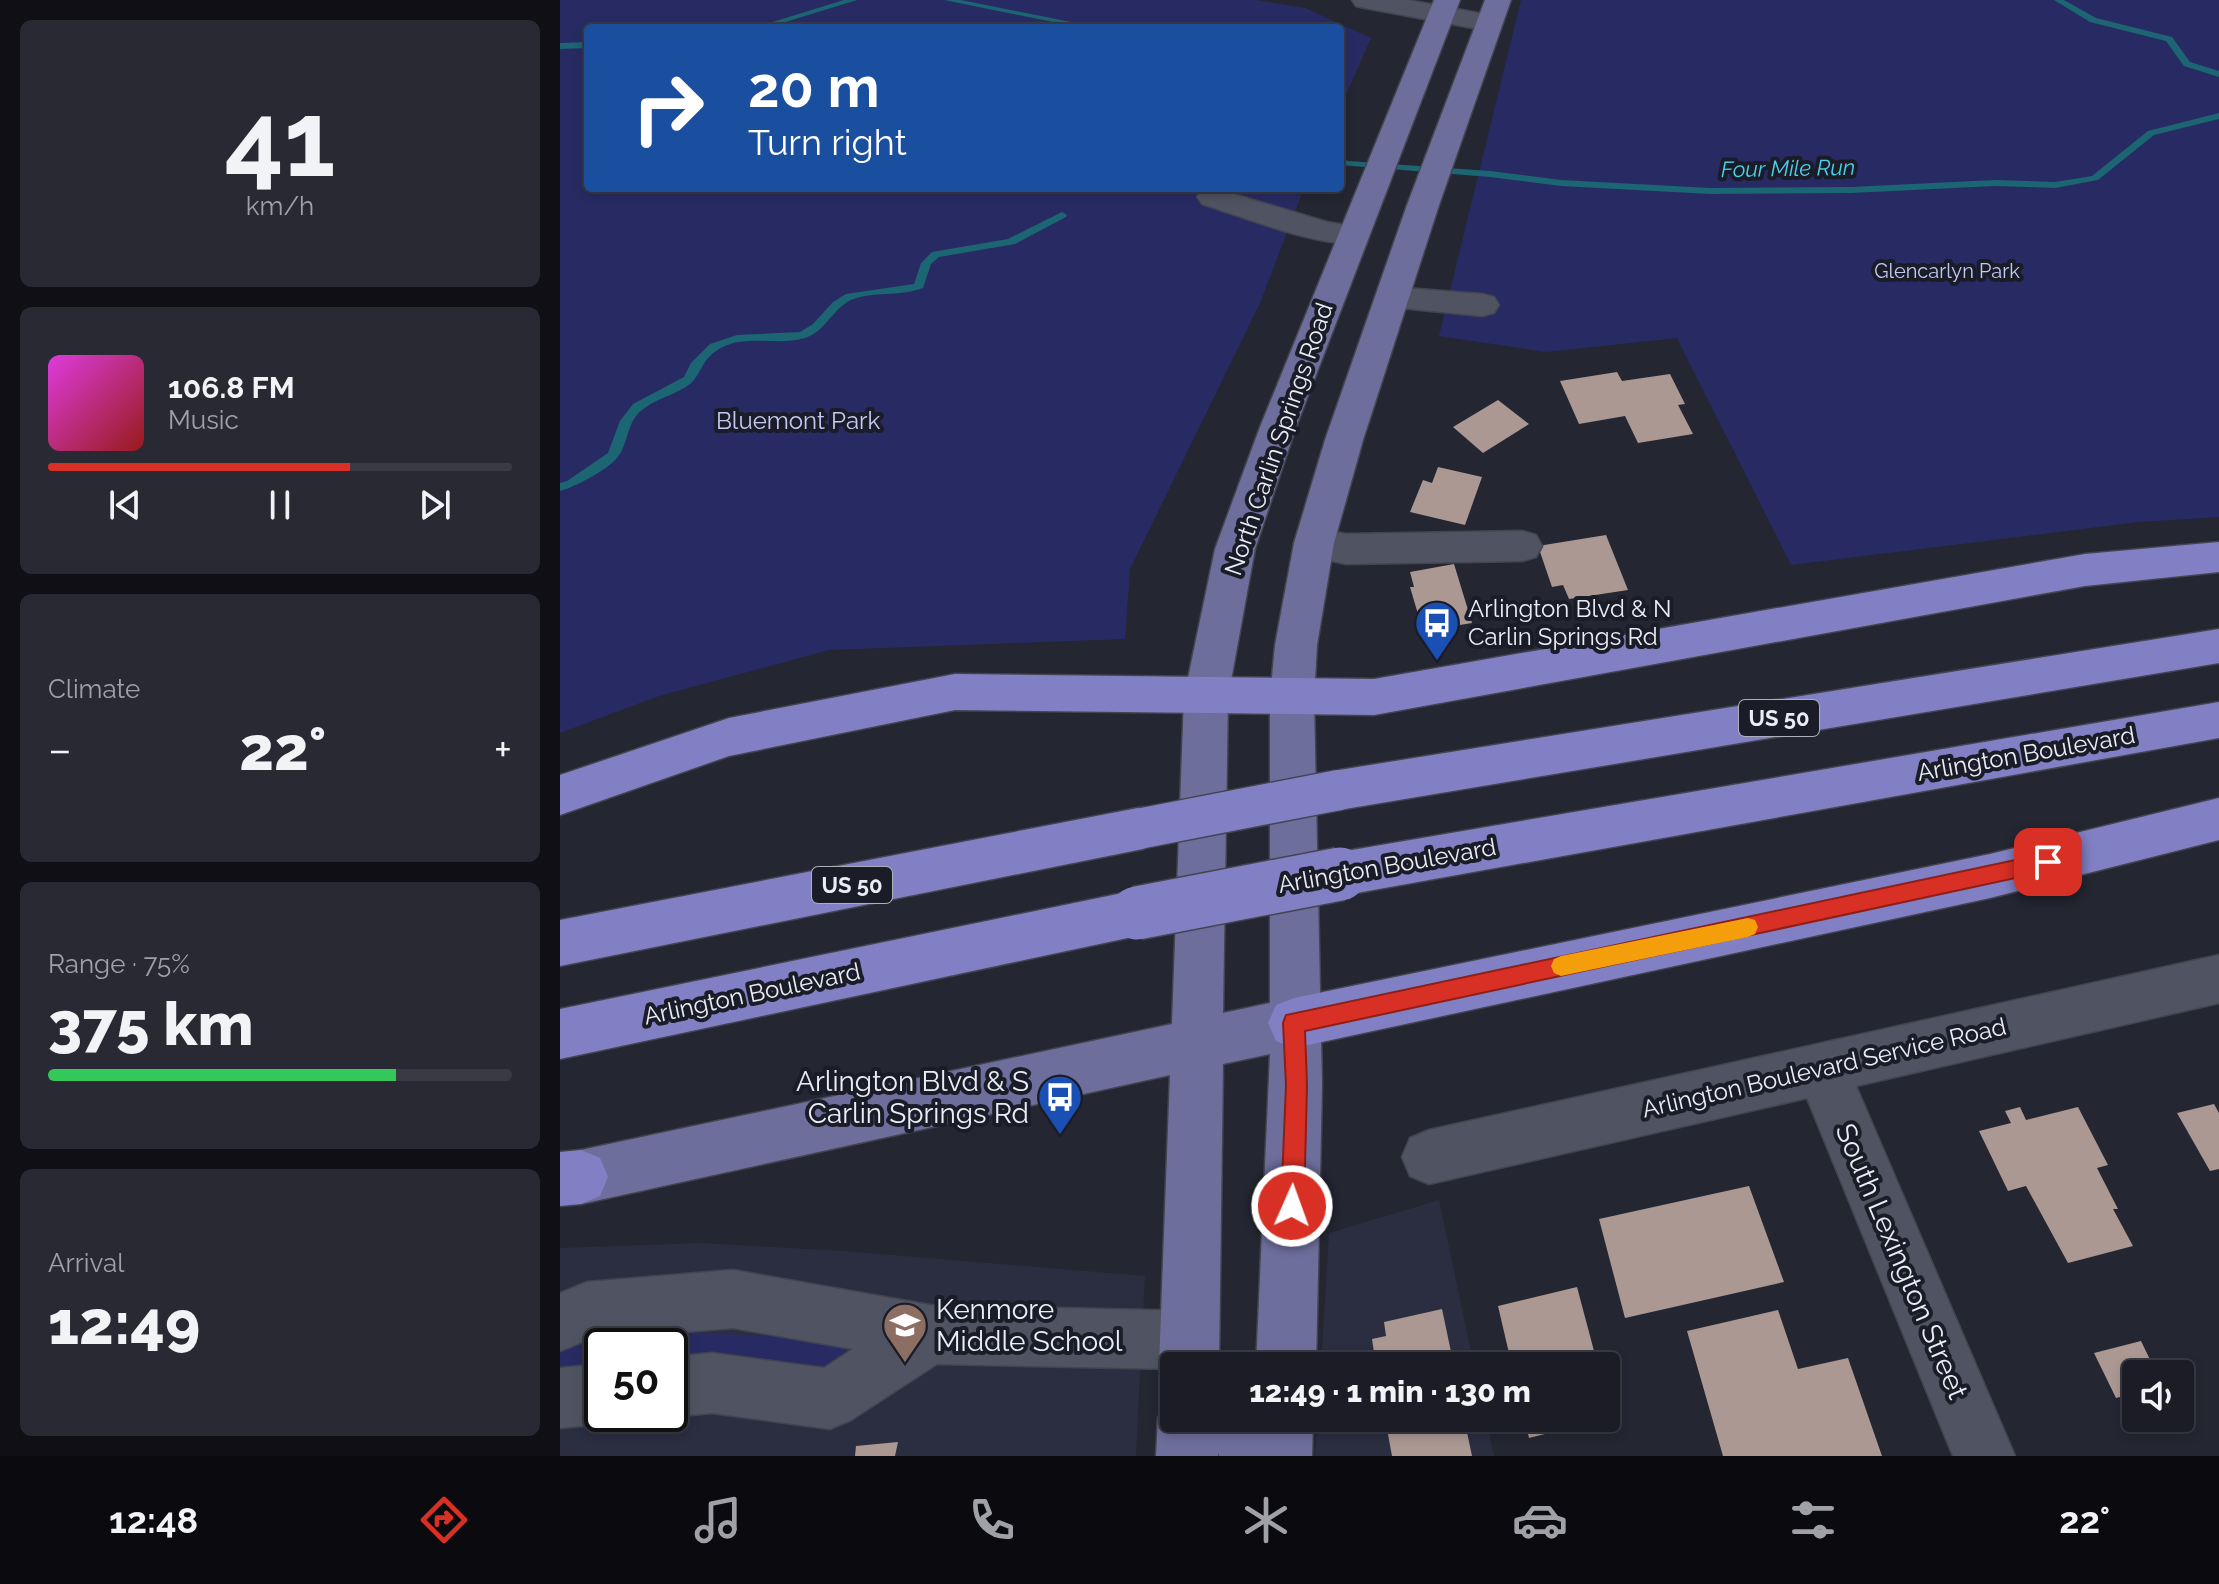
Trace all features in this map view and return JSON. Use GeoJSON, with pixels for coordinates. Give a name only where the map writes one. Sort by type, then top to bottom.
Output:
{"type":"FeatureCollection","features":[{"type":"Feature","properties":{"kind":"highway"},"geometry":{"type":"LineString","coordinates":[[560,795],[729,737],[955,692],[1374,697],[2085,570],[2219,557]]}},
{"type":"Feature","properties":{"kind":"highway","name":"US 50"},"geometry":{"type":"LineString","coordinates":[[560,943],[1339,790],[2219,646]]}},
{"type":"Feature","properties":{"kind":"highway","name":"Arlington Boulevard"},"geometry":{"type":"LineString","coordinates":[[560,1034],[1137,913],[1340,874],[2219,720]]}},
{"type":"Feature","properties":{"kind":"highway"},"geometry":{"type":"LineString","coordinates":[[1294,1023],[1990,876],[2219,819]]}},
{"type":"Feature","properties":{"kind":"main road","name":"North Carlin Springs Road"},"geometry":{"type":"LineString","coordinates":[[1194,1352],[1197,1043],[1206,697],[1235,549],[1352,235],[1444,7]]}},
{"type":"Feature","properties":{"kind":"main road"},"geometry":{"type":"LineString","coordinates":[[1286,1352],[1296,1085],[1292,698],[1296,645],[1314,543],[1344,440],[1423,205],[1494,12]]}},
{"type":"Feature","properties":{"kind":"main road"},"geometry":{"type":"LineString","coordinates":[[567,1180],[1294,1023]]}},
{"type":"Feature","properties":{"kind":"main road"},"geometry":{"type":"LineString","coordinates":[[1187,1456],[1188,1432]]}},
{"type":"Feature","properties":{"kind":"main road"},"geometry":{"type":"LineString","coordinates":[[1240,1432],[1253,1456]]}},
{"type":"Feature","properties":{"kind":"main road"},"geometry":{"type":"LineString","coordinates":[[1281,1456],[1282,1432]]}},
{"type":"Feature","properties":{"kind":"street"},"geometry":{"type":"LineString","coordinates":[[1365,0],[1494,12]]}},
{"type":"Feature","properties":{"kind":"street"},"geometry":{"type":"LineString","coordinates":[[1213,197],[1324,231],[1352,235]]}},
{"type":"Feature","properties":{"kind":"street"},"geometry":{"type":"LineString","coordinates":[[1392,298],[1482,305]]}},
{"type":"Feature","properties":{"kind":"street"},"geometry":{"type":"LineString","coordinates":[[1314,543],[1346,549],[1522,546]]}},
{"type":"Feature","properties":{"kind":"street","name":"Arlington Boulevard Service Road"},"geometry":{"type":"LineString","coordinates":[[1429,1157],[2219,979]]}},
{"type":"Feature","properties":{"kind":"street","name":"South Lexington Street"},"geometry":{"type":"LineString","coordinates":[[1821,1067],[1984,1456]]}},
{"type":"Feature","properties":{"kind":"street"},"geometry":{"type":"LineString","coordinates":[[560,1322],[587,1311],[733,1299],[930,1334],[1160,1354]]}},
{"type":"Feature","properties":{"kind":"street"},"geometry":{"type":"LineString","coordinates":[[688,1385],[712,1383],[830,1399],[930,1334]]}},
{"type":"Feature","properties":{"kind":"street"},"geometry":{"type":"LineString","coordinates":[[560,1398],[584,1396]]}},
{"type":"Feature","properties":{"kind":"shaded area"},"geometry":{"type":"Polygon","coordinates":[[[1439,1200],[1471,1352],[1322,1352],[1329,1233],[1439,1200]]]}},
{"type":"Feature","properties":{"kind":"shaded area","name":"Kenmore Middle School"},"geometry":{"type":"Polygon","coordinates":[[[701,1243],[844,1251],[1145,1276],[1136,1456],[560,1456],[560,1248],[701,1243]]]}},
{"type":"Feature","properties":{"kind":"shaded area"},"geometry":{"type":"Polygon","coordinates":[[[1316,1432],[1489,1432],[1494,1456],[1315,1456],[1316,1432]]]}},
{"type":"Feature","properties":{"kind":"green space","name":"Bluemont Park"},"geometry":{"type":"Polygon","coordinates":[[[560,0],[1256,0],[1305,8],[1340,24],[584,24],[584,192],[1302,192],[1260,303],[1130,569],[1125,639],[829,650],[659,696],[560,733],[560,0]]]}},
{"type":"Feature","properties":{"kind":"green space","name":"Glencarlyn Park"},"geometry":{"type":"Polygon","coordinates":[[[1521,0],[2219,0],[2219,517],[2138,522],[1791,565],[1677,338],[1546,352],[1439,336],[1521,0]]]}},
{"type":"Feature","properties":{"kind":"green space","name":"Bluemont Park"},"geometry":{"type":"Polygon","coordinates":[[[1344,26],[1371,38],[1344,99],[1344,26]]]}},
{"type":"Feature","properties":{"kind":"green space"},"geometry":{"type":"Polygon","coordinates":[[[688,1334],[773,1336],[842,1347],[848,1355],[835,1370],[732,1357],[688,1356],[688,1334]]]}},
{"type":"Feature","properties":{"kind":"green space"},"geometry":{"type":"Polygon","coordinates":[[[584,1344],[584,1367],[560,1372],[560,1348],[584,1344]]]}},
{"type":"Feature","properties":{"kind":"building"},"geometry":{"type":"Polygon","coordinates":[[[1617,372],[1622,381],[1670,374],[1685,404],[1678,405],[1693,434],[1638,443],[1625,416],[1579,424],[1560,381],[1617,372]]]}},
{"type":"Feature","properties":{"kind":"building"},"geometry":{"type":"Polygon","coordinates":[[[1498,400],[1529,424],[1483,453],[1453,427],[1498,400]]]}},
{"type":"Feature","properties":{"kind":"building"},"geometry":{"type":"Polygon","coordinates":[[[1438,467],[1482,477],[1465,525],[1410,512],[1423,480],[1432,483],[1438,467]]]}},
{"type":"Feature","properties":{"kind":"building"},"geometry":{"type":"Polygon","coordinates":[[[1606,535],[1628,590],[1569,599],[1563,585],[1552,587],[1538,546],[1606,535]]]}},
{"type":"Feature","properties":{"kind":"building"},"geometry":{"type":"Polygon","coordinates":[[[1454,564],[1472,623],[1423,631],[1410,587],[1414,587],[1410,572],[1454,564]]]}},
{"type":"Feature","properties":{"kind":"building"},"geometry":{"type":"Polygon","coordinates":[[[2214,1104],[2219,1113],[2219,1169],[2210,1171],[2177,1113],[2214,1104]]]}},
{"type":"Feature","properties":{"kind":"building"},"geometry":{"type":"Polygon","coordinates":[[[2020,1107],[2026,1120],[2078,1107],[2108,1165],[2097,1168],[2118,1209],[2113,1209],[2133,1246],[2068,1263],[2026,1186],[2008,1191],[1979,1131],[2011,1123],[2005,1111],[2020,1107]]]}},
{"type":"Feature","properties":{"kind":"building"},"geometry":{"type":"Polygon","coordinates":[[[1749,1186],[1784,1282],[1625,1318],[1599,1219],[1749,1186]]]}},
{"type":"Feature","properties":{"kind":"building"},"geometry":{"type":"Polygon","coordinates":[[[1577,1287],[1594,1352],[1509,1352],[1498,1306],[1577,1287]]]}},
{"type":"Feature","properties":{"kind":"building"},"geometry":{"type":"Polygon","coordinates":[[[1442,1309],[1451,1352],[1374,1352],[1372,1339],[1386,1336],[1384,1322],[1442,1309]]]}},
{"type":"Feature","properties":{"kind":"building"},"geometry":{"type":"Polygon","coordinates":[[[1778,1310],[1798,1369],[1848,1358],[1882,1456],[1723,1456],[1687,1331],[1778,1310]]]}},
{"type":"Feature","properties":{"kind":"building"},"geometry":{"type":"Polygon","coordinates":[[[2141,1341],[2150,1360],[2122,1360],[2122,1396],[2116,1398],[2094,1353],[2141,1341]]]}},
{"type":"Feature","properties":{"kind":"building"},"geometry":{"type":"Polygon","coordinates":[[[1388,1432],[1467,1432],[1472,1456],[1392,1456],[1388,1432]]]}},
{"type":"Feature","properties":{"kind":"building"},"geometry":{"type":"Polygon","coordinates":[[[1528,1432],[1553,1432],[1529,1438],[1528,1432]]]}},
{"type":"Feature","properties":{"kind":"building"},"geometry":{"type":"Polygon","coordinates":[[[898,1442],[895,1456],[855,1456],[856,1446],[898,1442]]]}},
{"type":"Feature","properties":{"kind":"waterway","name":"Four Mile Run"},"geometry":{"type":"LineString","coordinates":[[771,24],[853,0]]}},
{"type":"Feature","properties":{"kind":"waterway","name":"Four Mile Run"},"geometry":{"type":"LineString","coordinates":[[948,0],[1076,24]]}},
{"type":"Feature","properties":{"kind":"waterway"},"geometry":{"type":"LineString","coordinates":[[2058,0],[2093,20],[2169,39],[2187,64],[2219,74]]}},
{"type":"Feature","properties":{"kind":"waterway","name":"Four Mile Run"},"geometry":{"type":"LineString","coordinates":[[560,46],[584,45]]}},
{"type":"Feature","properties":{"kind":"waterway","name":"Four Mile Run"},"geometry":{"type":"LineString","coordinates":[[1344,163],[1490,174],[1561,183],[1710,191],[1851,190],[1995,183],[2055,185],[2095,178],[2151,133],[2219,116]]}},
{"type":"Feature","properties":{"kind":"waterway"},"geometry":{"type":"LineString","coordinates":[[560,487],[571,484],[613,455],[626,421],[637,407],[688,380],[695,365],[714,347],[737,338],[805,334],[817,327],[836,305],[850,297],[919,286],[926,263],[936,254],[1011,242],[1062,215]]}},
{"type":"Feature","properties":{"kind":"slow traffic"},"geometry":{"type":"LineString","coordinates":[[1561,966],[1748,927]]}},
{"type":"Feature","properties":{"kind":"place","name":"Arlington Blvd & N Carlin Springs Rd"},"geometry":{"type":"Point","coordinates":[1437,662]}},
{"type":"Feature","properties":{"kind":"place","name":"Arlington Blvd & S Carlin Springs Rd"},"geometry":{"type":"Point","coordinates":[1060,1136]}},
{"type":"Feature","properties":{"kind":"place","name":"Kenmore Middle School"},"geometry":{"type":"Point","coordinates":[905,1364]}},
{"type":"Feature","properties":{"kind":"route"},"geometry":{"type":"LineString","coordinates":[[1292,1206],[1296,1085],[1294,1023],[2048,862]]}}]}
